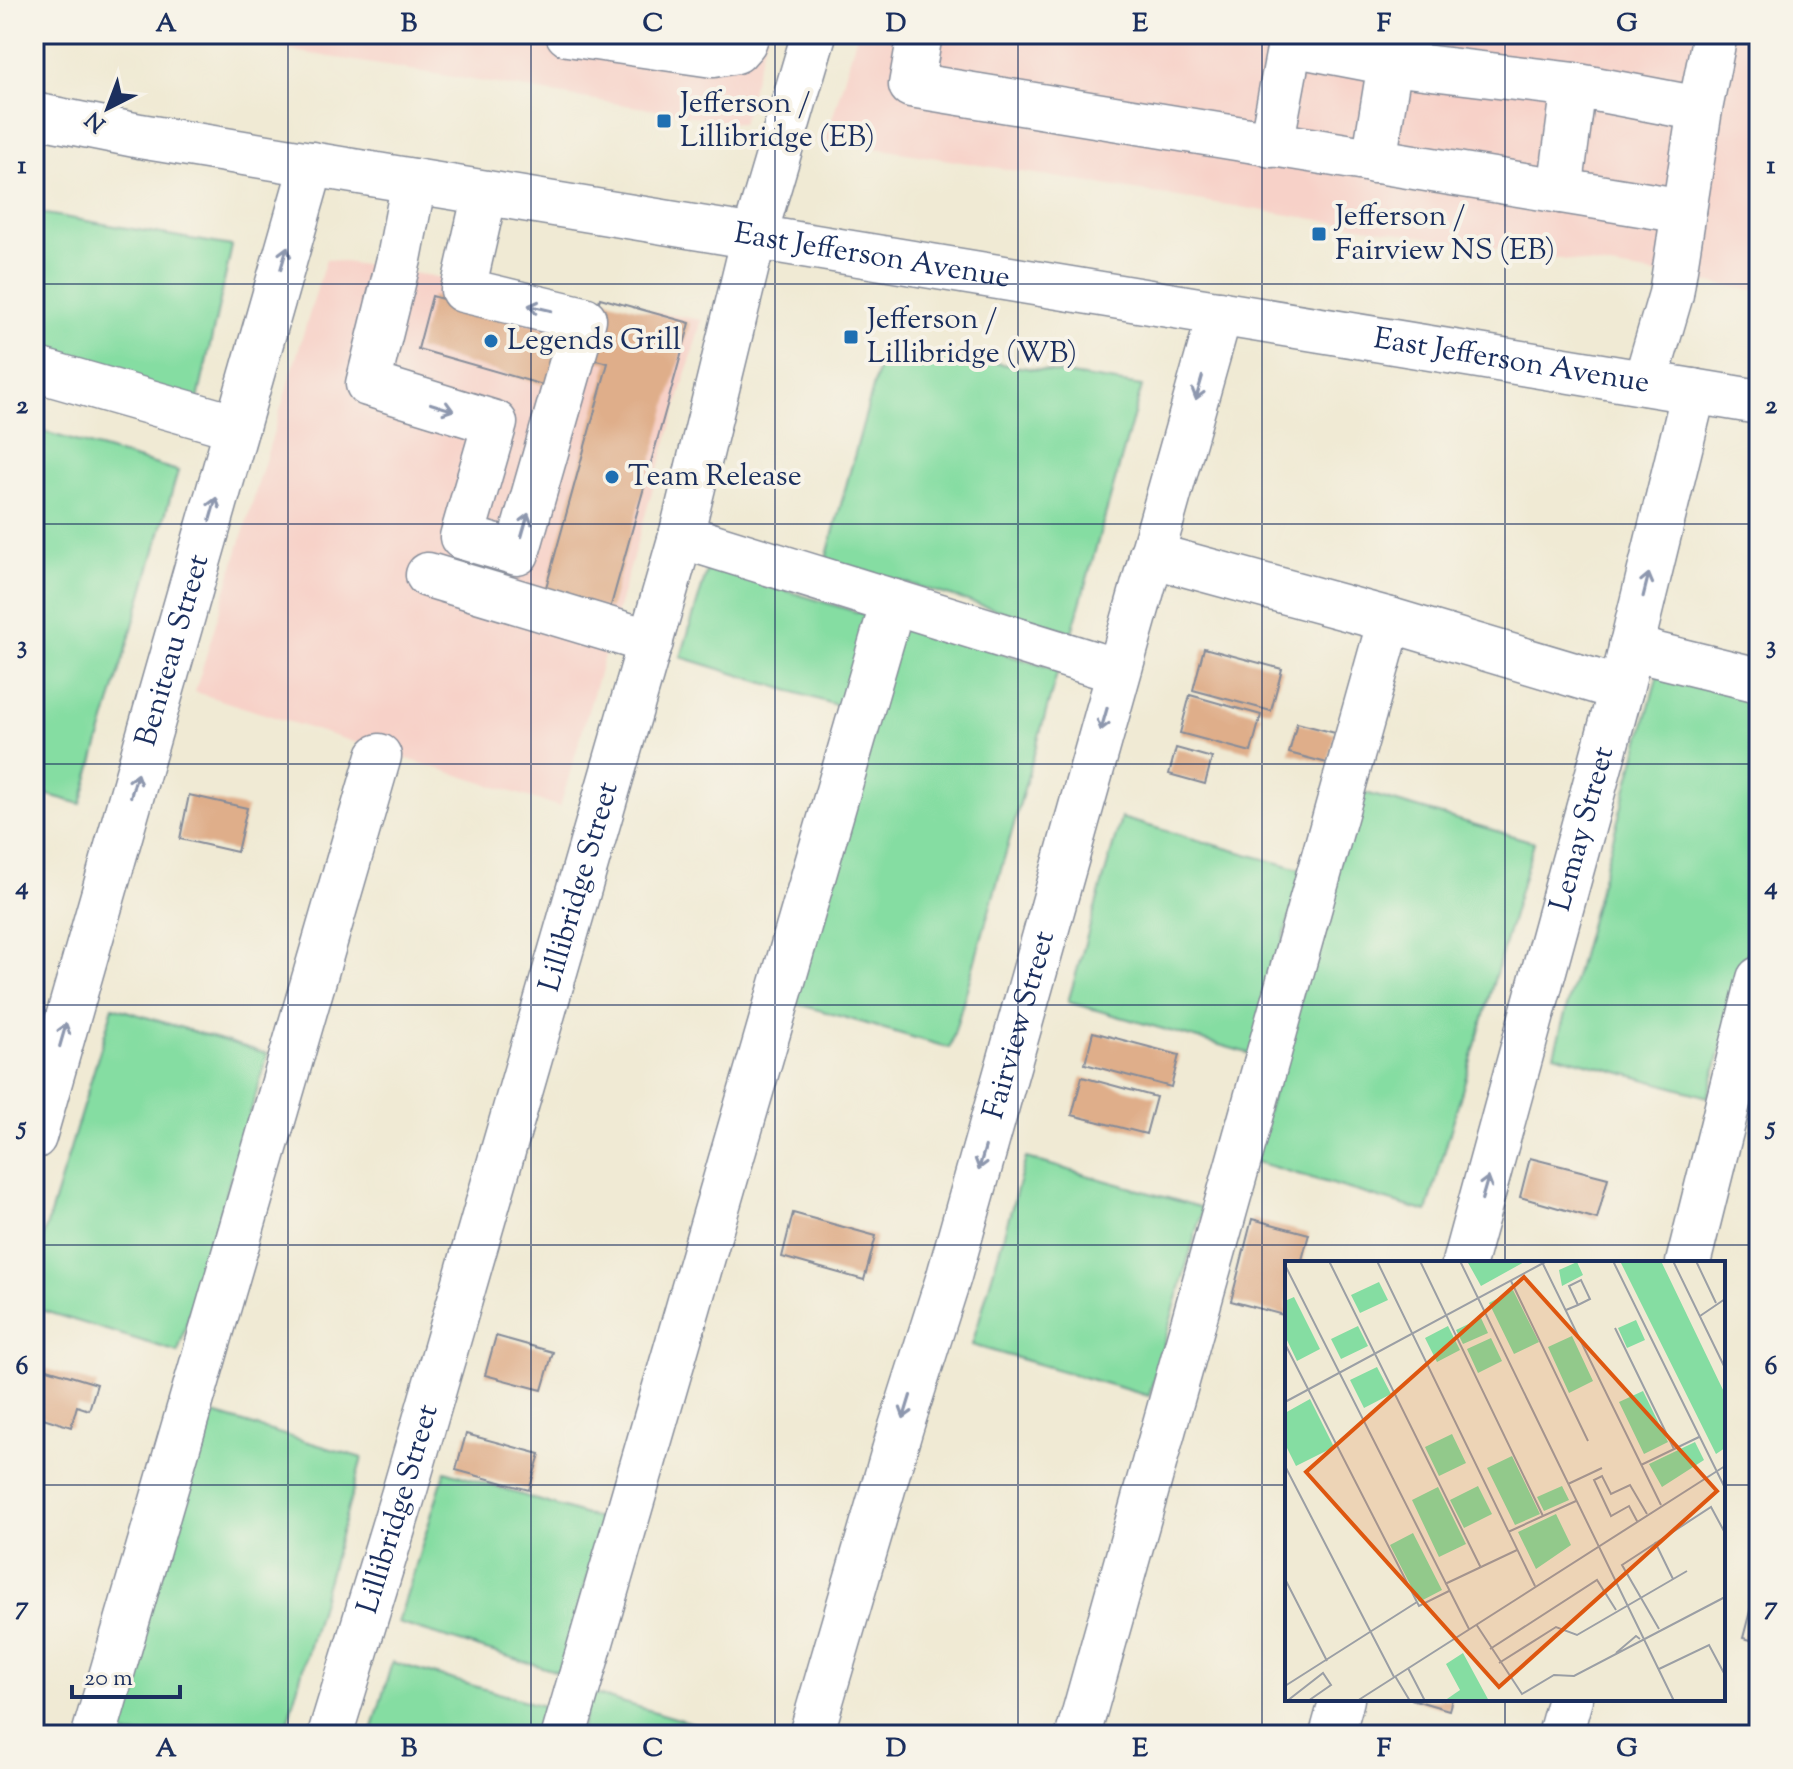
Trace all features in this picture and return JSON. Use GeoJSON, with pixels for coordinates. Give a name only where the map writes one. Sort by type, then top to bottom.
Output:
{"type":"FeatureCollection","features":[{"type":"Feature","properties":{"kind":"street"},"geometry":{"type":"LineString","coordinates":[[568,34],[709,41]]}},
{"type":"Feature","properties":{"kind":"street","name":"Lillibridge Street"},"geometry":{"type":"LineString","coordinates":[[330,1735],[406,1486],[651,642],[681,536],[754,237],[814,34]]}},
{"type":"Feature","properties":{"kind":"street"},"geometry":{"type":"LineString","coordinates":[[920,34],[911,85],[1684,211]]}},
{"type":"Feature","properties":{"kind":"street"},"geometry":{"type":"LineString","coordinates":[[1645,383],[1671,294],[1715,34]]}},
{"type":"Feature","properties":{"kind":"street"},"geometry":{"type":"LineString","coordinates":[[1271,145],[1290,39],[1390,63],[1574,85],[1700,109]]}},
{"type":"Feature","properties":{"kind":"street"},"geometry":{"type":"LineString","coordinates":[[1374,161],[1390,63]]}},
{"type":"Feature","properties":{"kind":"street"},"geometry":{"type":"LineString","coordinates":[[1560,191],[1574,85]]}},
{"type":"Feature","properties":{"kind":"street","name":"East Jefferson Avenue"},"geometry":{"type":"LineString","coordinates":[[34,115],[140,136],[1759,402]]}},
{"type":"Feature","properties":{"kind":"street","name":"Beniteau Street"},"geometry":{"type":"LineString","coordinates":[[34,1137],[312,164]]}},
{"type":"Feature","properties":{"kind":"street"},"geometry":{"type":"LineString","coordinates":[[414,181],[399,259],[368,384],[495,423],[462,537],[517,553],[584,319],[463,290],[485,193]]}},
{"type":"Feature","properties":{"kind":"street","name":"Fairview Street"},"geometry":{"type":"LineString","coordinates":[[811,1735],[901,1427],[949,1276],[1220,313]]}},
{"type":"Feature","properties":{"kind":"street"},"geometry":{"type":"LineString","coordinates":[[34,369],[237,427]]}},
{"type":"Feature","properties":{"kind":"street","name":"Lemay Street"},"geometry":{"type":"LineString","coordinates":[[1465,1261],[1621,689],[1694,391]]}},
{"type":"Feature","properties":{"kind":"street"},"geometry":{"type":"LineString","coordinates":[[681,536],[1117,671]]}},
{"type":"Feature","properties":{"kind":"street"},"geometry":{"type":"LineString","coordinates":[[1151,555],[1390,620],[1621,689]]}},
{"type":"Feature","properties":{"kind":"street"},"geometry":{"type":"LineString","coordinates":[[428,575],[651,642]]}},
{"type":"Feature","properties":{"kind":"street"},"geometry":{"type":"LineString","coordinates":[[564,1735],[893,602]]}},
{"type":"Feature","properties":{"kind":"street"},"geometry":{"type":"LineString","coordinates":[[1078,1735],[1390,620]]}},
{"type":"Feature","properties":{"kind":"street"},"geometry":{"type":"LineString","coordinates":[[1631,646],[1759,680]]}},
{"type":"Feature","properties":{"kind":"street"},"geometry":{"type":"LineString","coordinates":[[94,1735],[379,756]]}},
{"type":"Feature","properties":{"kind":"street"},"geometry":{"type":"LineString","coordinates":[[1688,1261],[1759,979]]}},
{"type":"Feature","properties":{"kind":"street"},"geometry":{"type":"LineString","coordinates":[[1332,1735],[1341,1701]]}},
{"type":"Feature","properties":{"kind":"street"},"geometry":{"type":"LineString","coordinates":[[1560,1735],[1569,1701]]}},
{"type":"Feature","properties":{"kind":"shaded area"},"geometry":{"type":"Polygon","coordinates":[[[189,34],[767,34],[742,124],[189,34]]]}},
{"type":"Feature","properties":{"kind":"shaded area"},"geometry":{"type":"Polygon","coordinates":[[[857,34],[1759,34],[1759,291],[826,140],[857,34]]]}},
{"type":"Feature","properties":{"kind":"shaded area"},"geometry":{"type":"Polygon","coordinates":[[[326,259],[702,320],[560,807],[195,692],[326,259]]]}},
{"type":"Feature","properties":{"kind":"green space"},"geometry":{"type":"Polygon","coordinates":[[[34,212],[232,246],[197,404],[34,355],[34,212]]]}},
{"type":"Feature","properties":{"kind":"green space"},"geometry":{"type":"Polygon","coordinates":[[[883,351],[926,362],[937,354],[1142,386],[1072,632],[826,559],[883,351]]]}},
{"type":"Feature","properties":{"kind":"green space"},"geometry":{"type":"Polygon","coordinates":[[[34,429],[178,471],[81,804],[34,791],[34,429]]]}},
{"type":"Feature","properties":{"kind":"green space"},"geometry":{"type":"Polygon","coordinates":[[[708,567],[870,616],[842,707],[681,657],[708,567]]]}},
{"type":"Feature","properties":{"kind":"green space"},"geometry":{"type":"Polygon","coordinates":[[[899,623],[1058,670],[950,1048],[791,1002],[899,623]]]}},
{"type":"Feature","properties":{"kind":"green space"},"geometry":{"type":"Polygon","coordinates":[[[1658,674],[1759,702],[1759,911],[1708,1097],[1554,1054],[1658,674]]]}},
{"type":"Feature","properties":{"kind":"green space"},"geometry":{"type":"Polygon","coordinates":[[[1359,791],[1534,842],[1427,1212],[1253,1161],[1359,791]]]}},
{"type":"Feature","properties":{"kind":"green space"},"geometry":{"type":"Polygon","coordinates":[[[1121,818],[1303,870],[1251,1054],[1068,1002],[1121,818]]]}},
{"type":"Feature","properties":{"kind":"green space"},"geometry":{"type":"Polygon","coordinates":[[[113,1007],[268,1054],[178,1352],[34,1308],[34,1268],[113,1007]]]}},
{"type":"Feature","properties":{"kind":"green space"},"geometry":{"type":"Polygon","coordinates":[[[1026,1158],[1203,1208],[1149,1396],[972,1345],[1026,1158]]]}},
{"type":"Feature","properties":{"kind":"green space"},"geometry":{"type":"Polygon","coordinates":[[[200,1410],[362,1458],[284,1735],[109,1735],[200,1410]]]}},
{"type":"Feature","properties":{"kind":"green space"},"geometry":{"type":"Polygon","coordinates":[[[445,1471],[605,1521],[558,1672],[398,1623],[445,1471]]]}},
{"type":"Feature","properties":{"kind":"green space"},"geometry":{"type":"Polygon","coordinates":[[[392,1662],[553,1709],[545,1735],[371,1735],[392,1662]]]}},
{"type":"Feature","properties":{"kind":"green space"},"geometry":{"type":"Polygon","coordinates":[[[591,1693],[733,1735],[579,1735],[591,1693]]]}},
{"type":"Feature","properties":{"kind":"building","name":"Legends Grill"},"geometry":{"type":"Polygon","coordinates":[[[432,296],[565,334],[550,387],[418,349],[432,296]]]}},
{"type":"Feature","properties":{"kind":"building","name":"Team Release"},"geometry":{"type":"Polygon","coordinates":[[[600,298],[690,323],[610,609],[545,591],[608,363],[584,357],[600,298]]]}},
{"type":"Feature","properties":{"kind":"building"},"geometry":{"type":"Polygon","coordinates":[[[1204,648],[1282,669],[1271,711],[1193,690],[1204,648]]]}},
{"type":"Feature","properties":{"kind":"building"},"geometry":{"type":"Polygon","coordinates":[[[1190,695],[1261,715],[1251,752],[1180,733],[1190,695]]]}},
{"type":"Feature","properties":{"kind":"building"},"geometry":{"type":"Polygon","coordinates":[[[1297,723],[1335,733],[1327,763],[1289,753],[1297,723]]]}},
{"type":"Feature","properties":{"kind":"building"},"geometry":{"type":"Polygon","coordinates":[[[1176,748],[1212,758],[1205,784],[1169,774],[1176,748]]]}},
{"type":"Feature","properties":{"kind":"building"},"geometry":{"type":"Polygon","coordinates":[[[189,795],[247,808],[237,852],[180,839],[189,795]]]}},
{"type":"Feature","properties":{"kind":"building"},"geometry":{"type":"Polygon","coordinates":[[[1093,1032],[1179,1055],[1171,1087],[1085,1064],[1093,1032]]]}},
{"type":"Feature","properties":{"kind":"building"},"geometry":{"type":"Polygon","coordinates":[[[1082,1077],[1156,1097],[1146,1134],[1072,1115],[1082,1077]]]}},
{"type":"Feature","properties":{"kind":"building"},"geometry":{"type":"Polygon","coordinates":[[[1530,1158],[1608,1178],[1597,1219],[1520,1197],[1530,1158]]]}},
{"type":"Feature","properties":{"kind":"building"},"geometry":{"type":"Polygon","coordinates":[[[793,1213],[876,1236],[864,1280],[782,1257],[793,1213]]]}},
{"type":"Feature","properties":{"kind":"building"},"geometry":{"type":"Polygon","coordinates":[[[1252,1219],[1309,1234],[1302,1260],[1305,1261],[1285,1261],[1285,1315],[1231,1301],[1252,1219]]]}},
{"type":"Feature","properties":{"kind":"building"},"geometry":{"type":"Polygon","coordinates":[[[496,1336],[553,1352],[542,1390],[485,1375],[496,1336]]]}},
{"type":"Feature","properties":{"kind":"building"},"geometry":{"type":"Polygon","coordinates":[[[34,1365],[97,1384],[89,1410],[77,1406],[71,1427],[34,1415],[34,1365]]]}},
{"type":"Feature","properties":{"kind":"building"},"geometry":{"type":"Polygon","coordinates":[[[466,1434],[540,1454],[529,1490],[456,1470],[466,1434]]]}},
{"type":"Feature","properties":{"kind":"building"},"geometry":{"type":"Polygon","coordinates":[[[1755,1592],[1759,1594],[1759,1642],[1743,1638],[1755,1592]]]}},
{"type":"Feature","properties":{"kind":"building"},"geometry":{"type":"Polygon","coordinates":[[[1418,1701],[1451,1701],[1449,1710],[1418,1701]]]}},
{"type":"Feature","properties":{"kind":"place","name":"Jefferson / Lillibridge (EB)"},"geometry":{"type":"Point","coordinates":[664,121]}},
{"type":"Feature","properties":{"kind":"place","name":"Jefferson / Fairview NS (EB)"},"geometry":{"type":"Point","coordinates":[1319,234]}},
{"type":"Feature","properties":{"kind":"place","name":"Jefferson / Lillibridge (WB)"},"geometry":{"type":"Point","coordinates":[851,337]}},
{"type":"Feature","properties":{"kind":"place","name":"Legends Grill"},"geometry":{"type":"Point","coordinates":[491,341]}},
{"type":"Feature","properties":{"kind":"place","name":"Team Release"},"geometry":{"type":"Point","coordinates":[612,477]}}]}
